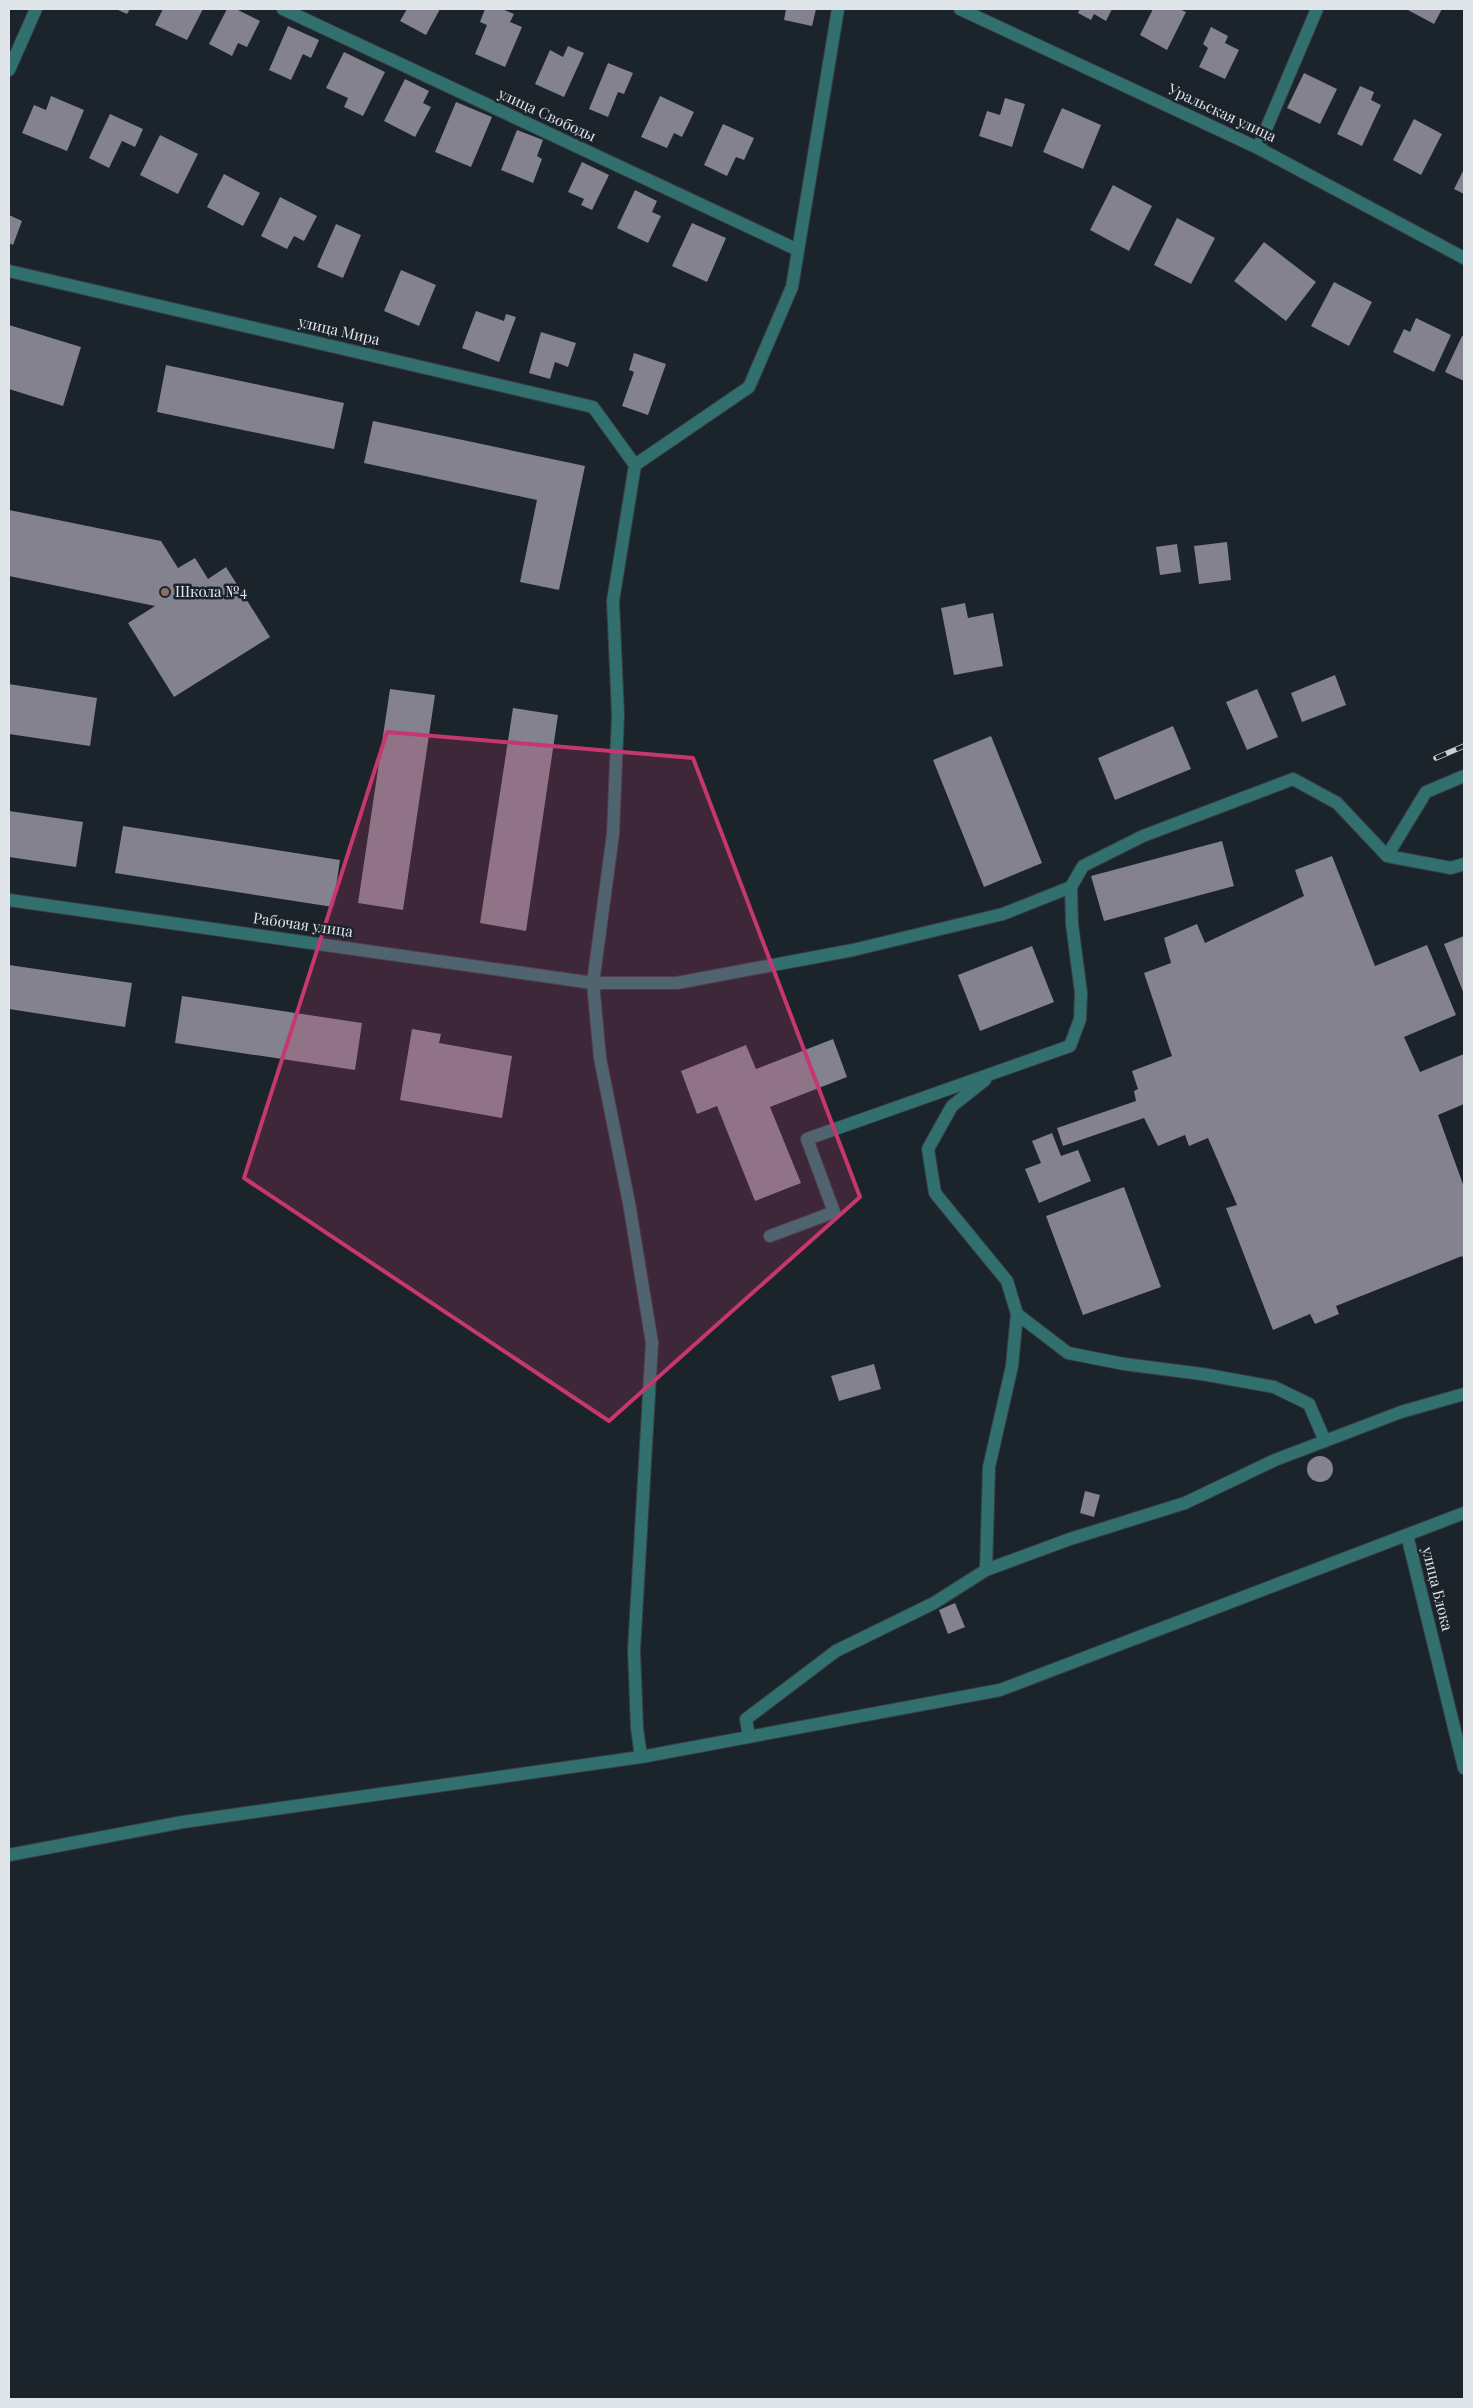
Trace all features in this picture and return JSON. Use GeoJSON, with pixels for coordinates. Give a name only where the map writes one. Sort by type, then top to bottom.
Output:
{"type":"FeatureCollection","features":[{"type":"Feature","properties":{"kind":"street"},"geometry":{"type":"LineString","coordinates":[[9,70],[36,9]]}},
{"type":"Feature","properties":{"kind":"street","name":"улица Свободы"},"geometry":{"type":"LineString","coordinates":[[283,9],[798,250]]}},
{"type":"Feature","properties":{"kind":"street"},"geometry":{"type":"LineString","coordinates":[[642,1757],[637,1728],[634,1650],[652,1343],[629,1203],[600,1058],[593,982],[613,834],[618,714],[613,601],[635,465],[749,387],[792,287],[838,9]]}},
{"type":"Feature","properties":{"kind":"street","name":"Уральская улица"},"geometry":{"type":"LineString","coordinates":[[960,9],[1258,148],[1464,258]]}},
{"type":"Feature","properties":{"kind":"street"},"geometry":{"type":"LineString","coordinates":[[1258,148],[1317,9]]}},
{"type":"Feature","properties":{"kind":"street","name":"улица Мира"},"geometry":{"type":"LineString","coordinates":[[9,271],[594,407],[635,465]]}},
{"type":"Feature","properties":{"kind":"street"},"geometry":{"type":"LineString","coordinates":[[1387,856],[1426,792],[1464,776]]}},
{"type":"Feature","properties":{"kind":"street"},"geometry":{"type":"LineString","coordinates":[[770,1236],[834,1212],[806,1139],[1070,1046],[1080,1019],[1081,993],[1072,924],[1071,887],[1084,866],[1143,836],[1294,779],[1337,803],[1387,856],[1451,868],[1464,864]]}},
{"type":"Feature","properties":{"kind":"street","name":"Рабочая улица"},"geometry":{"type":"LineString","coordinates":[[9,900],[593,982],[677,983],[853,950],[1003,914],[1071,887]]}},
{"type":"Feature","properties":{"kind":"street"},"geometry":{"type":"LineString","coordinates":[[986,1570],[989,1467],[1012,1366],[1017,1314],[1007,1280],[935,1194],[928,1149],[952,1106],[992,1073]]}},
{"type":"Feature","properties":{"kind":"street"},"geometry":{"type":"LineString","coordinates":[[1017,1314],[1068,1353],[1124,1364],[1202,1374],[1274,1387],[1310,1404],[1325,1441]]}},
{"type":"Feature","properties":{"kind":"street"},"geometry":{"type":"LineString","coordinates":[[749,1737],[746,1719],[836,1651],[934,1603],[986,1570],[1070,1539],[1185,1502],[1275,1460],[1401,1412],[1464,1394]]}},
{"type":"Feature","properties":{"kind":"street"},"geometry":{"type":"LineString","coordinates":[[9,1855],[183,1822],[642,1757],[1000,1690],[1464,1513]]}},
{"type":"Feature","properties":{"kind":"street","name":"улица Блока"},"geometry":{"type":"LineString","coordinates":[[1407,1535],[1464,1768]]}},
{"type":"Feature","properties":{"kind":"highlighted area"},"geometry":{"type":"Polygon","coordinates":[[[387,732],[693,758],[860,1197],[609,1421],[244,1178],[387,732]]]}},
{"type":"Feature","properties":{"kind":"building"},"geometry":{"type":"Polygon","coordinates":[[[116,9],[130,9],[127,14],[116,9]]]}},
{"type":"Feature","properties":{"kind":"building"},"geometry":{"type":"Polygon","coordinates":[[[163,9],[203,9],[187,40],[155,25],[163,9]]]}},
{"type":"Feature","properties":{"kind":"building"},"geometry":{"type":"Polygon","coordinates":[[[227,9],[236,9],[260,21],[247,47],[238,43],[232,56],[209,44],[227,9]]]}},
{"type":"Feature","properties":{"kind":"building"},"geometry":{"type":"Polygon","coordinates":[[[407,9],[440,9],[426,35],[400,21],[407,9]]]}},
{"type":"Feature","properties":{"kind":"building"},"geometry":{"type":"Polygon","coordinates":[[[485,9],[502,9],[514,14],[510,22],[522,27],[505,67],[475,54],[487,25],[480,22],[485,9]]]}},
{"type":"Feature","properties":{"kind":"building"},"geometry":{"type":"Polygon","coordinates":[[[786,9],[816,9],[812,26],[784,20],[786,9]]]}},
{"type":"Feature","properties":{"kind":"building"},"geometry":{"type":"Polygon","coordinates":[[[1080,9],[1112,9],[1106,21],[1094,14],[1091,20],[1078,13],[1080,9]]]}},
{"type":"Feature","properties":{"kind":"building"},"geometry":{"type":"Polygon","coordinates":[[[1153,9],[1179,9],[1186,12],[1167,50],[1140,35],[1153,9]]]}},
{"type":"Feature","properties":{"kind":"building"},"geometry":{"type":"Polygon","coordinates":[[[1406,9],[1442,9],[1434,24],[1406,9]]]}},
{"type":"Feature","properties":{"kind":"building"},"geometry":{"type":"Polygon","coordinates":[[[288,26],[319,40],[311,58],[303,54],[291,80],[269,70],[288,26]]]}},
{"type":"Feature","properties":{"kind":"building"},"geometry":{"type":"Polygon","coordinates":[[[1211,27],[1228,36],[1225,43],[1239,50],[1225,79],[1199,67],[1208,48],[1203,44],[1211,27]]]}},
{"type":"Feature","properties":{"kind":"building"},"geometry":{"type":"Polygon","coordinates":[[[568,46],[584,53],[564,97],[535,84],[550,50],[563,57],[568,46]]]}},
{"type":"Feature","properties":{"kind":"building"},"geometry":{"type":"Polygon","coordinates":[[[344,52],[385,72],[363,116],[344,107],[348,98],[326,88],[344,52]]]}},
{"type":"Feature","properties":{"kind":"building"},"geometry":{"type":"Polygon","coordinates":[[[608,63],[633,73],[624,94],[618,92],[608,117],[589,109],[608,63]]]}},
{"type":"Feature","properties":{"kind":"building"},"geometry":{"type":"Polygon","coordinates":[[[1304,73],[1337,89],[1320,124],[1287,108],[1304,73]]]}},
{"type":"Feature","properties":{"kind":"building"},"geometry":{"type":"Polygon","coordinates":[[[405,79],[429,91],[423,103],[431,107],[415,137],[384,121],[405,79]]]}},
{"type":"Feature","properties":{"kind":"building"},"geometry":{"type":"Polygon","coordinates":[[[1360,86],[1374,92],[1371,100],[1381,105],[1362,146],[1337,134],[1360,86]]]}},
{"type":"Feature","properties":{"kind":"building"},"geometry":{"type":"Polygon","coordinates":[[[51,96],[84,110],[67,151],[22,133],[34,105],[46,110],[51,96]]]}},
{"type":"Feature","properties":{"kind":"building"},"geometry":{"type":"Polygon","coordinates":[[[660,96],[694,112],[682,137],[674,133],[667,148],[641,137],[660,96]]]}},
{"type":"Feature","properties":{"kind":"building"},"geometry":{"type":"Polygon","coordinates":[[[1005,98],[1025,104],[1012,147],[979,136],[987,111],[1000,115],[1005,98]]]}},
{"type":"Feature","properties":{"kind":"building"},"geometry":{"type":"Polygon","coordinates":[[[456,102],[492,117],[471,167],[435,152],[456,102]]]}},
{"type":"Feature","properties":{"kind":"building"},"geometry":{"type":"Polygon","coordinates":[[[1062,108],[1101,125],[1083,169],[1043,152],[1062,108]]]}},
{"type":"Feature","properties":{"kind":"building"},"geometry":{"type":"Polygon","coordinates":[[[110,114],[143,129],[135,147],[122,141],[109,168],[89,158],[110,114]]]}},
{"type":"Feature","properties":{"kind":"building"},"geometry":{"type":"Polygon","coordinates":[[[1414,119],[1442,134],[1421,175],[1393,160],[1414,119]]]}},
{"type":"Feature","properties":{"kind":"building"},"geometry":{"type":"Polygon","coordinates":[[[723,124],[754,138],[744,160],[736,157],[727,176],[704,165],[723,124]]]}},
{"type":"Feature","properties":{"kind":"building"},"geometry":{"type":"Polygon","coordinates":[[[517,130],[543,140],[537,156],[542,159],[533,183],[501,170],[517,130]]]}},
{"type":"Feature","properties":{"kind":"building"},"geometry":{"type":"Polygon","coordinates":[[[160,135],[198,154],[178,194],[140,175],[160,135]]]}},
{"type":"Feature","properties":{"kind":"building"},"geometry":{"type":"Polygon","coordinates":[[[582,162],[609,175],[592,210],[581,205],[584,199],[568,192],[582,162]]]}},
{"type":"Feature","properties":{"kind":"building"},"geometry":{"type":"Polygon","coordinates":[[[1464,169],[1464,194],[1454,189],[1464,169]]]}},
{"type":"Feature","properties":{"kind":"building"},"geometry":{"type":"Polygon","coordinates":[[[224,174],[260,193],[243,226],[207,207],[224,174]]]}},
{"type":"Feature","properties":{"kind":"building"},"geometry":{"type":"Polygon","coordinates":[[[1113,185],[1152,206],[1129,251],[1090,230],[1113,185]]]}},
{"type":"Feature","properties":{"kind":"building"},"geometry":{"type":"Polygon","coordinates":[[[635,190],[657,201],[652,212],[661,216],[648,243],[617,228],[635,190]]]}},
{"type":"Feature","properties":{"kind":"building"},"geometry":{"type":"Polygon","coordinates":[[[280,197],[317,216],[304,241],[294,236],[287,249],[261,236],[280,197]]]}},
{"type":"Feature","properties":{"kind":"building"},"geometry":{"type":"Polygon","coordinates":[[[9,215],[22,221],[13,245],[9,243],[9,215]]]}},
{"type":"Feature","properties":{"kind":"building"},"geometry":{"type":"Polygon","coordinates":[[[1177,218],[1215,238],[1191,284],[1154,265],[1177,218]]]}},
{"type":"Feature","properties":{"kind":"building"},"geometry":{"type":"Polygon","coordinates":[[[692,223],[726,238],[707,282],[672,266],[692,223]]]}},
{"type":"Feature","properties":{"kind":"building"},"geometry":{"type":"Polygon","coordinates":[[[336,224],[361,235],[343,278],[317,267],[336,224]]]}},
{"type":"Feature","properties":{"kind":"building"},"geometry":{"type":"Polygon","coordinates":[[[1264,242],[1316,282],[1286,321],[1234,281],[1264,242]]]}},
{"type":"Feature","properties":{"kind":"building"},"geometry":{"type":"Polygon","coordinates":[[[401,270],[436,285],[419,326],[384,311],[401,270]]]}},
{"type":"Feature","properties":{"kind":"building"},"geometry":{"type":"Polygon","coordinates":[[[1334,282],[1372,302],[1349,346],[1311,326],[1334,282]]]}},
{"type":"Feature","properties":{"kind":"building"},"geometry":{"type":"Polygon","coordinates":[[[476,311],[504,321],[506,314],[516,317],[499,362],[462,348],[476,311]]]}},
{"type":"Feature","properties":{"kind":"building"},"geometry":{"type":"Polygon","coordinates":[[[1416,318],[1451,335],[1434,372],[1393,352],[1404,329],[1410,332],[1416,318]]]}},
{"type":"Feature","properties":{"kind":"building"},"geometry":{"type":"Polygon","coordinates":[[[9,325],[81,347],[63,406],[9,389],[9,325]]]}},
{"type":"Feature","properties":{"kind":"building"},"geometry":{"type":"Polygon","coordinates":[[[541,332],[576,343],[568,367],[555,362],[550,379],[529,373],[541,332]]]}},
{"type":"Feature","properties":{"kind":"building"},"geometry":{"type":"Polygon","coordinates":[[[1462,336],[1464,337],[1464,381],[1445,372],[1462,336]]]}},
{"type":"Feature","properties":{"kind":"building"},"geometry":{"type":"Polygon","coordinates":[[[634,353],[666,364],[648,415],[622,406],[634,372],[629,370],[634,353]]]}},
{"type":"Feature","properties":{"kind":"building"},"geometry":{"type":"Polygon","coordinates":[[[166,365],[344,403],[334,449],[157,412],[166,365]]]}},
{"type":"Feature","properties":{"kind":"building"},"geometry":{"type":"Polygon","coordinates":[[[373,421],[585,466],[559,590],[520,582],[537,500],[364,463],[373,421]]]}},
{"type":"Feature","properties":{"kind":"building","name":"Школа №4"},"geometry":{"type":"Polygon","coordinates":[[[9,510],[161,541],[178,568],[195,558],[208,579],[226,567],[270,637],[174,697],[128,623],[155,606],[9,576],[9,510]]]}},
{"type":"Feature","properties":{"kind":"building"},"geometry":{"type":"Polygon","coordinates":[[[1227,542],[1231,580],[1199,584],[1194,546],[1227,542]]]}},
{"type":"Feature","properties":{"kind":"building"},"geometry":{"type":"Polygon","coordinates":[[[1177,544],[1181,572],[1160,575],[1156,547],[1177,544]]]}},
{"type":"Feature","properties":{"kind":"building"},"geometry":{"type":"Polygon","coordinates":[[[965,603],[968,618],[993,613],[1003,666],[954,675],[941,608],[965,603]]]}},
{"type":"Feature","properties":{"kind":"building"},"geometry":{"type":"Polygon","coordinates":[[[1335,675],[1346,705],[1302,722],[1291,693],[1335,675]]]}},
{"type":"Feature","properties":{"kind":"building"},"geometry":{"type":"Polygon","coordinates":[[[9,684],[97,698],[90,746],[9,734],[9,684]]]}},
{"type":"Feature","properties":{"kind":"building"},"geometry":{"type":"Polygon","coordinates":[[[390,689],[435,695],[403,910],[358,903],[390,689]]]}},
{"type":"Feature","properties":{"kind":"building"},"geometry":{"type":"Polygon","coordinates":[[[1257,689],[1278,737],[1247,750],[1226,702],[1257,689]]]}},
{"type":"Feature","properties":{"kind":"building"},"geometry":{"type":"Polygon","coordinates":[[[513,708],[558,715],[526,931],[480,923],[513,708]]]}},
{"type":"Feature","properties":{"kind":"building"},"geometry":{"type":"Polygon","coordinates":[[[1173,726],[1191,769],[1115,800],[1098,758],[1173,726]]]}},
{"type":"Feature","properties":{"kind":"building"},"geometry":{"type":"Polygon","coordinates":[[[991,736],[1042,863],[984,887],[933,760],[991,736]]]}},
{"type":"Feature","properties":{"kind":"building"},"geometry":{"type":"Polygon","coordinates":[[[9,811],[83,822],[76,867],[9,857],[9,811]]]}},
{"type":"Feature","properties":{"kind":"building"},"geometry":{"type":"Polygon","coordinates":[[[123,826],[340,860],[333,907],[115,873],[123,826]]]}},
{"type":"Feature","properties":{"kind":"building"},"geometry":{"type":"Polygon","coordinates":[[[1222,841],[1234,886],[1104,921],[1091,876],[1222,841]]]}},
{"type":"Feature","properties":{"kind":"building"},"geometry":{"type":"Polygon","coordinates":[[[1332,856],[1375,966],[1427,945],[1456,1015],[1404,1037],[1420,1072],[1464,1054],[1464,1104],[1438,1115],[1464,1187],[1464,1260],[1462,1256],[1336,1306],[1339,1314],[1315,1324],[1310,1314],[1273,1330],[1226,1208],[1237,1205],[1208,1138],[1189,1146],[1185,1135],[1158,1146],[1144,1118],[1063,1146],[1057,1128],[1136,1101],[1134,1091],[1138,1089],[1132,1071],[1172,1056],[1144,973],[1171,963],[1164,938],[1197,924],[1205,943],[1304,896],[1295,870],[1332,856]]]}},
{"type":"Feature","properties":{"kind":"building"},"geometry":{"type":"Polygon","coordinates":[[[1464,936],[1464,994],[1444,944],[1464,936]]]}},
{"type":"Feature","properties":{"kind":"building"},"geometry":{"type":"Polygon","coordinates":[[[1032,946],[1054,1002],[980,1031],[958,975],[1032,946]]]}},
{"type":"Feature","properties":{"kind":"building"},"geometry":{"type":"Polygon","coordinates":[[[9,965],[132,983],[125,1027],[9,1009],[9,965]]]}},
{"type":"Feature","properties":{"kind":"building"},"geometry":{"type":"Polygon","coordinates":[[[182,996],[362,1023],[355,1070],[175,1043],[182,996]]]}},
{"type":"Feature","properties":{"kind":"building"},"geometry":{"type":"Polygon","coordinates":[[[412,1029],[441,1034],[439,1043],[512,1056],[502,1118],[400,1100],[412,1029]]]}},
{"type":"Feature","properties":{"kind":"building"},"geometry":{"type":"Polygon","coordinates":[[[833,1039],[847,1077],[770,1107],[801,1183],[755,1201],[717,1106],[697,1114],[681,1071],[746,1045],[756,1069],[833,1039]]]}},
{"type":"Feature","properties":{"kind":"building"},"geometry":{"type":"Polygon","coordinates":[[[1052,1133],[1061,1156],[1078,1150],[1091,1181],[1039,1203],[1025,1169],[1041,1163],[1032,1141],[1052,1133]]]}},
{"type":"Feature","properties":{"kind":"building"},"geometry":{"type":"Polygon","coordinates":[[[1124,1187],[1161,1287],[1083,1315],[1046,1216],[1124,1187]]]}},
{"type":"Feature","properties":{"kind":"building"},"geometry":{"type":"Polygon","coordinates":[[[874,1364],[881,1389],[839,1401],[831,1376],[874,1364]]]}},
{"type":"Feature","properties":{"kind":"building"},"geometry":{"type":"Polygon","coordinates":[[[1320,1456],[1329,1460],[1333,1469],[1329,1478],[1320,1482],[1311,1478],[1307,1469],[1311,1460],[1320,1456]]]}},
{"type":"Feature","properties":{"kind":"building"},"geometry":{"type":"Polygon","coordinates":[[[1085,1491],[1100,1495],[1094,1517],[1080,1513],[1085,1491]]]}},
{"type":"Feature","properties":{"kind":"building"},"geometry":{"type":"Polygon","coordinates":[[[955,1603],[965,1627],[948,1634],[939,1610],[955,1603]]]}},
{"type":"Feature","properties":{"kind":"railway"},"geometry":{"type":"LineString","coordinates":[[1436,758],[1464,746]]}},
{"type":"Feature","properties":{"kind":"place","name":"Школа №4"},"geometry":{"type":"Point","coordinates":[165,592]}}]}
